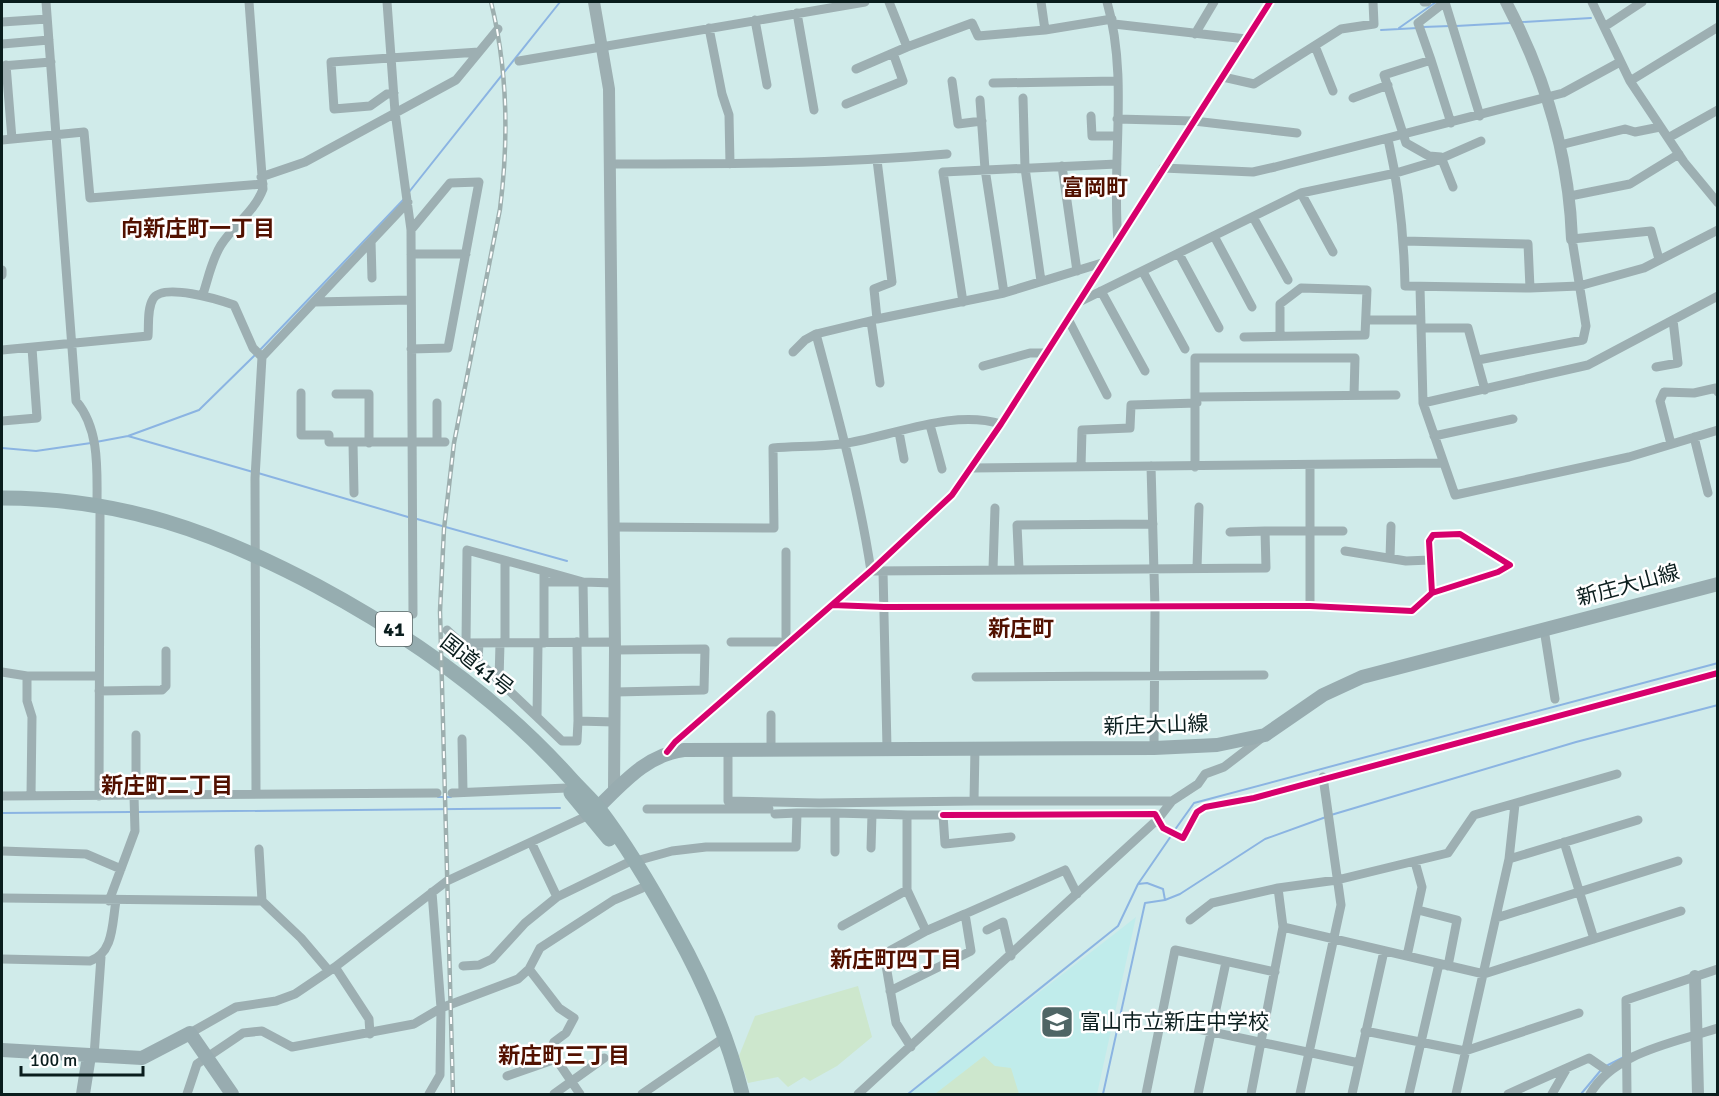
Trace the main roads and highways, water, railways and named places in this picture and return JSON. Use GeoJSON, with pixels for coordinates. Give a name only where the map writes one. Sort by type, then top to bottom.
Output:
{"type":"FeatureCollection","features":[{"type":"Feature","properties":{"kind":"highway","name":"国道41号"},"geometry":{"type":"LineString","coordinates":[[2,498],[60,500],[98,509]]}},
{"type":"Feature","properties":{"kind":"highway","name":"国道41号"},"geometry":{"type":"LineString","coordinates":[[2,505],[98,509],[155,517],[253,562],[386,633],[477,699],[557,770],[594,812],[632,862],[699,974],[721,1042],[732,1095]]}},
{"type":"Feature","properties":{"kind":"highway","name":"国道41号"},"geometry":{"type":"LineString","coordinates":[[557,770],[567,788],[594,812]]}},
{"type":"Feature","properties":{"kind":"highway","name":"国道41号"},"geometry":{"type":"LineString","coordinates":[[632,862],[642,888],[691,978],[721,1042],[742,1095]]}},
{"type":"Feature","properties":{"kind":"main road","name":"新庄大山線"},"geometry":{"type":"LineString","coordinates":[[594,812],[614,789],[667,752],[886,748],[1154,748],[1217,745],[1265,735],[1323,695],[1347,683],[1718,584]]}},
{"type":"Feature","properties":{"kind":"main road"},"geometry":{"type":"LineString","coordinates":[[2,1050],[142,1058],[190,1033],[232,1095]]}},
{"type":"Feature","properties":{"kind":"main road"},"geometry":{"type":"LineString","coordinates":[[83,1095],[92,1056]]}},
{"type":"Feature","properties":{"kind":"waterway"},"geometry":{"type":"LineString","coordinates":[[409,192],[560,2]]}},
{"type":"Feature","properties":{"kind":"waterway"},"geometry":{"type":"LineString","coordinates":[[1399,28],[1436,2]]}},
{"type":"Feature","properties":{"kind":"waterway"},"geometry":{"type":"LineString","coordinates":[[1522,22],[1591,18]]}},
{"type":"Feature","properties":{"kind":"waterway"},"geometry":{"type":"LineString","coordinates":[[1456,26],[1510,23]]}},
{"type":"Feature","properties":{"kind":"waterway"},"geometry":{"type":"LineString","coordinates":[[1423,27],[1450,26]]}},
{"type":"Feature","properties":{"kind":"waterway"},"geometry":{"type":"LineString","coordinates":[[1381,30],[1418,28]]}},
{"type":"Feature","properties":{"kind":"waterway"},"geometry":{"type":"LineString","coordinates":[[259,351],[404,199]]}},
{"type":"Feature","properties":{"kind":"waterway"},"geometry":{"type":"LineString","coordinates":[[96,442],[128,436],[199,410],[255,355]]}},
{"type":"Feature","properties":{"kind":"waterway"},"geometry":{"type":"LineString","coordinates":[[128,436],[253,472]]}},
{"type":"Feature","properties":{"kind":"waterway"},"geometry":{"type":"LineString","coordinates":[[2,448],[36,451],[91,443]]}},
{"type":"Feature","properties":{"kind":"waterway"},"geometry":{"type":"LineString","coordinates":[[258,473],[408,517]]}},
{"type":"Feature","properties":{"kind":"waterway"},"geometry":{"type":"LineString","coordinates":[[417,519],[567,561]]}},
{"type":"Feature","properties":{"kind":"waterway"},"geometry":{"type":"LineString","coordinates":[[1174,831],[1194,803],[1718,663]]}},
{"type":"Feature","properties":{"kind":"waterway"},"geometry":{"type":"LineString","coordinates":[[1331,815],[1576,742],[1718,705]]}},
{"type":"Feature","properties":{"kind":"waterway"},"geometry":{"type":"LineString","coordinates":[[438,797],[451,797]]}},
{"type":"Feature","properties":{"kind":"waterway"},"geometry":{"type":"LineString","coordinates":[[137,812],[560,808]]}},
{"type":"Feature","properties":{"kind":"waterway"},"geometry":{"type":"LineString","coordinates":[[2,813],[131,812]]}},
{"type":"Feature","properties":{"kind":"waterway"},"geometry":{"type":"LineString","coordinates":[[1103,1094],[1145,903],[1165,900],[1180,894],[1265,839],[1326,817]]}},
{"type":"Feature","properties":{"kind":"waterway"},"geometry":{"type":"LineString","coordinates":[[1138,884],[1171,836]]}},
{"type":"Feature","properties":{"kind":"waterway"},"geometry":{"type":"LineString","coordinates":[[908,1094],[1118,926],[1138,884],[1147,883],[1163,889],[1165,900]]}},
{"type":"Feature","properties":{"kind":"waterway"},"geometry":{"type":"LineString","coordinates":[[1606,1066],[1624,1057]]}},
{"type":"Feature","properties":{"kind":"waterway"},"geometry":{"type":"LineString","coordinates":[[1581,1094],[1601,1070]]}},
{"type":"Feature","properties":{"kind":"railway"},"geometry":{"type":"LineString","coordinates":[[453,1094],[440,611],[444,529],[454,443],[500,209],[503,183],[506,130],[504,79],[491,2]]}},
{"type":"Feature","properties":{"kind":"place","name":"富山市立新庄中学校"},"geometry":{"type":"Point","coordinates":[1057,1022]}},
{"type":"Feature","properties":{"kind":"district","name":"富岡町"},"geometry":{"type":"Point","coordinates":[1095,187]}},
{"type":"Feature","properties":{"kind":"district","name":"向新庄町一丁目"},"geometry":{"type":"Point","coordinates":[198,228]}},
{"type":"Feature","properties":{"kind":"district","name":"新庄町"},"geometry":{"type":"Point","coordinates":[1021,628]}},
{"type":"Feature","properties":{"kind":"district","name":"新庄町二丁目"},"geometry":{"type":"Point","coordinates":[167,785]}},
{"type":"Feature","properties":{"kind":"district","name":"新庄町四丁目"},"geometry":{"type":"Point","coordinates":[896,959]}},
{"type":"Feature","properties":{"kind":"district","name":"新庄町三丁目"},"geometry":{"type":"Point","coordinates":[564,1055]}}]}
